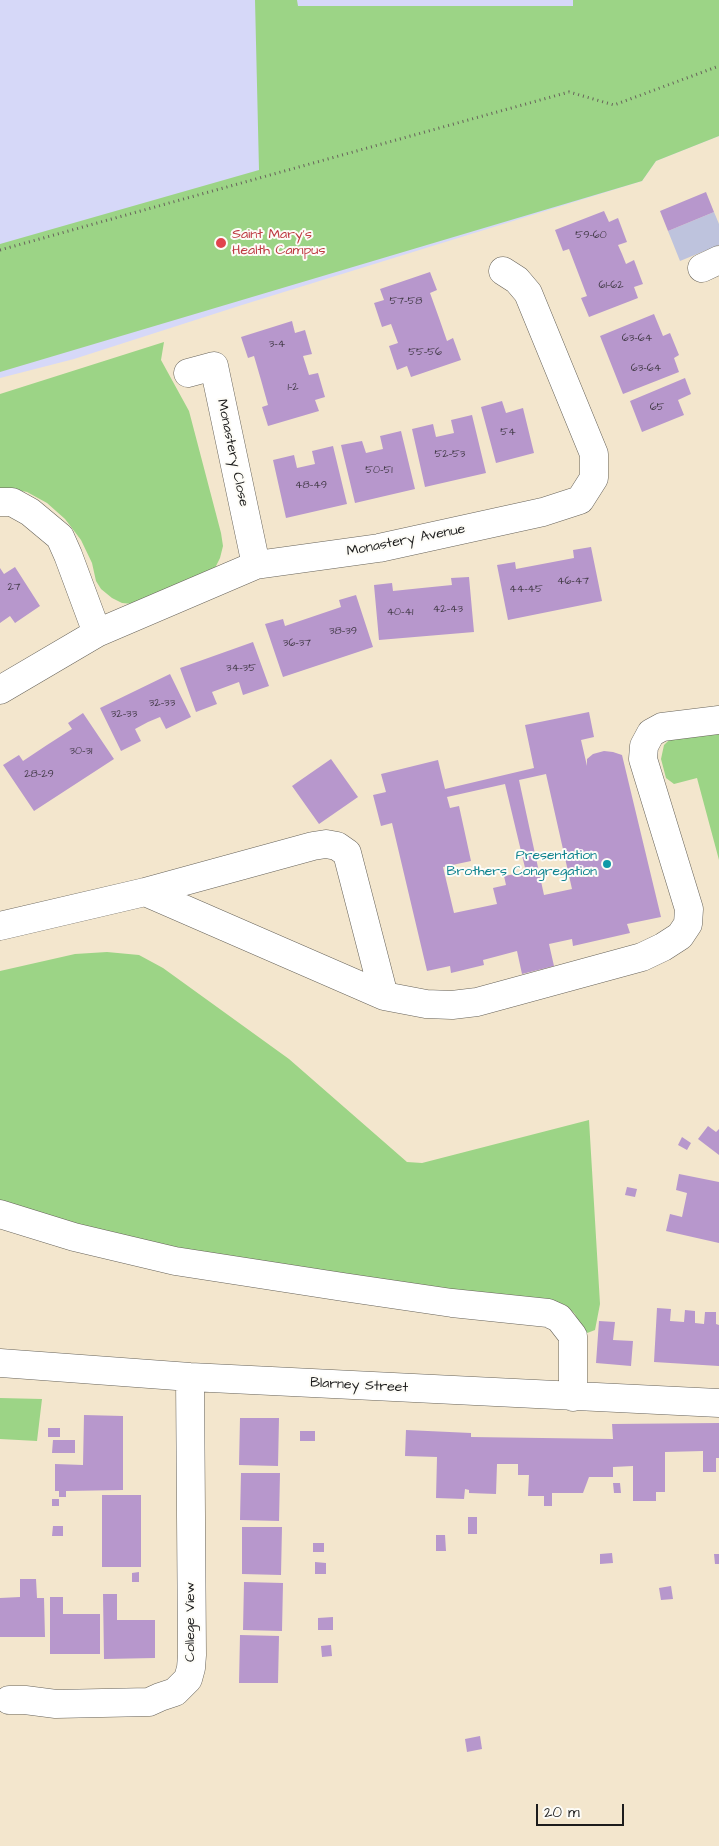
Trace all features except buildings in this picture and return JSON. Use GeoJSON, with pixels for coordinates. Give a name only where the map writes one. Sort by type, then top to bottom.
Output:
{"type":"FeatureCollection","features":[{"type":"Feature","properties":{"kind":"street","name":"Monastery Avenue"},"geometry":{"type":"LineString","coordinates":[[0,690],[97,633],[256,565],[379,548],[543,512],[580,500],[594,478],[594,454],[528,293],[517,280],[503,271]]}},
{"type":"Feature","properties":{"kind":"street","name":"Monastery Close"},"geometry":{"type":"LineString","coordinates":[[188,373],[214,366],[256,565]]}},
{"type":"Feature","properties":{"kind":"street"},"geometry":{"type":"LineString","coordinates":[[0,502],[12,502],[30,512],[60,537],[97,633]]}},
{"type":"Feature","properties":{"kind":"street"},"geometry":{"type":"LineString","coordinates":[[145,892],[384,996],[426,1004],[452,1005],[477,1002],[642,957],[680,936],[688,924],[689,909],[643,759],[644,746],[651,733],[662,727],[719,720]]}},
{"type":"Feature","properties":{"kind":"street"},"geometry":{"type":"LineString","coordinates":[[0,926],[145,892],[313,846],[326,844],[337,846],[347,853],[384,996]]}},
{"type":"Feature","properties":{"kind":"street"},"geometry":{"type":"LineString","coordinates":[[0,1214],[74,1237],[175,1261],[343,1288],[548,1313],[559,1318],[573,1336],[573,1397]]}},
{"type":"Feature","properties":{"kind":"street","name":"Blarney Street"},"geometry":{"type":"LineString","coordinates":[[0,1363],[190,1377],[573,1397],[719,1402]]}},
{"type":"Feature","properties":{"kind":"street","name":"College View"},"geometry":{"type":"LineString","coordinates":[[9,1700],[56,1704],[149,1702],[175,1692],[188,1679],[192,1655],[190,1377]]}},
{"type":"Feature","properties":{"kind":"path"},"geometry":{"type":"LineString","coordinates":[[0,250],[569,92],[614,105],[719,66]]}},
{"type":"Feature","properties":{"kind":"shaded area","name":"Saint Mary's Health Campus"},"geometry":{"type":"Polygon","coordinates":[[[0,0],[719,0],[719,136],[656,161],[642,181],[74,359],[0,378],[0,0]]]}},
{"type":"Feature","properties":{"kind":"shaded area"},"geometry":{"type":"Polygon","coordinates":[[[714,212],[719,224],[719,245],[680,261],[668,231],[714,212]]]}},
{"type":"Feature","properties":{"kind":"green space","name":"Saint Mary's Health Campus"},"geometry":{"type":"Polygon","coordinates":[[[255,0],[297,0],[298,6],[573,6],[573,0],[719,0],[719,136],[656,161],[642,181],[0,372],[0,244],[259,170],[255,0]]]}},
{"type":"Feature","properties":{"kind":"green space"},"geometry":{"type":"Polygon","coordinates":[[[164,342],[161,360],[189,411],[223,546],[214,570],[133,604],[122,603],[101,589],[96,581],[92,563],[81,540],[65,519],[47,503],[27,492],[0,489],[0,394],[164,342]]]}},
{"type":"Feature","properties":{"kind":"green space"},"geometry":{"type":"Polygon","coordinates":[[[719,727],[719,860],[697,778],[674,784],[666,778],[661,759],[664,745],[673,736],[719,727]]]}},
{"type":"Feature","properties":{"kind":"green space"},"geometry":{"type":"Polygon","coordinates":[[[107,952],[139,955],[163,968],[289,1059],[407,1162],[422,1163],[589,1120],[600,1304],[595,1330],[582,1335],[575,1314],[565,1305],[258,1265],[142,1244],[0,1202],[0,971],[75,954],[107,952]]]}},
{"type":"Feature","properties":{"kind":"green space"},"geometry":{"type":"Polygon","coordinates":[[[0,1398],[42,1399],[37,1441],[0,1439],[0,1398]]]}},
{"type":"Feature","properties":{"kind":"place","name":"Saint Mary's Health Campus"},"geometry":{"type":"Point","coordinates":[221,243]}},
{"type":"Feature","properties":{"kind":"place","name":"Presentation Brothers Congregation"},"geometry":{"type":"Point","coordinates":[607,864]}}]}
